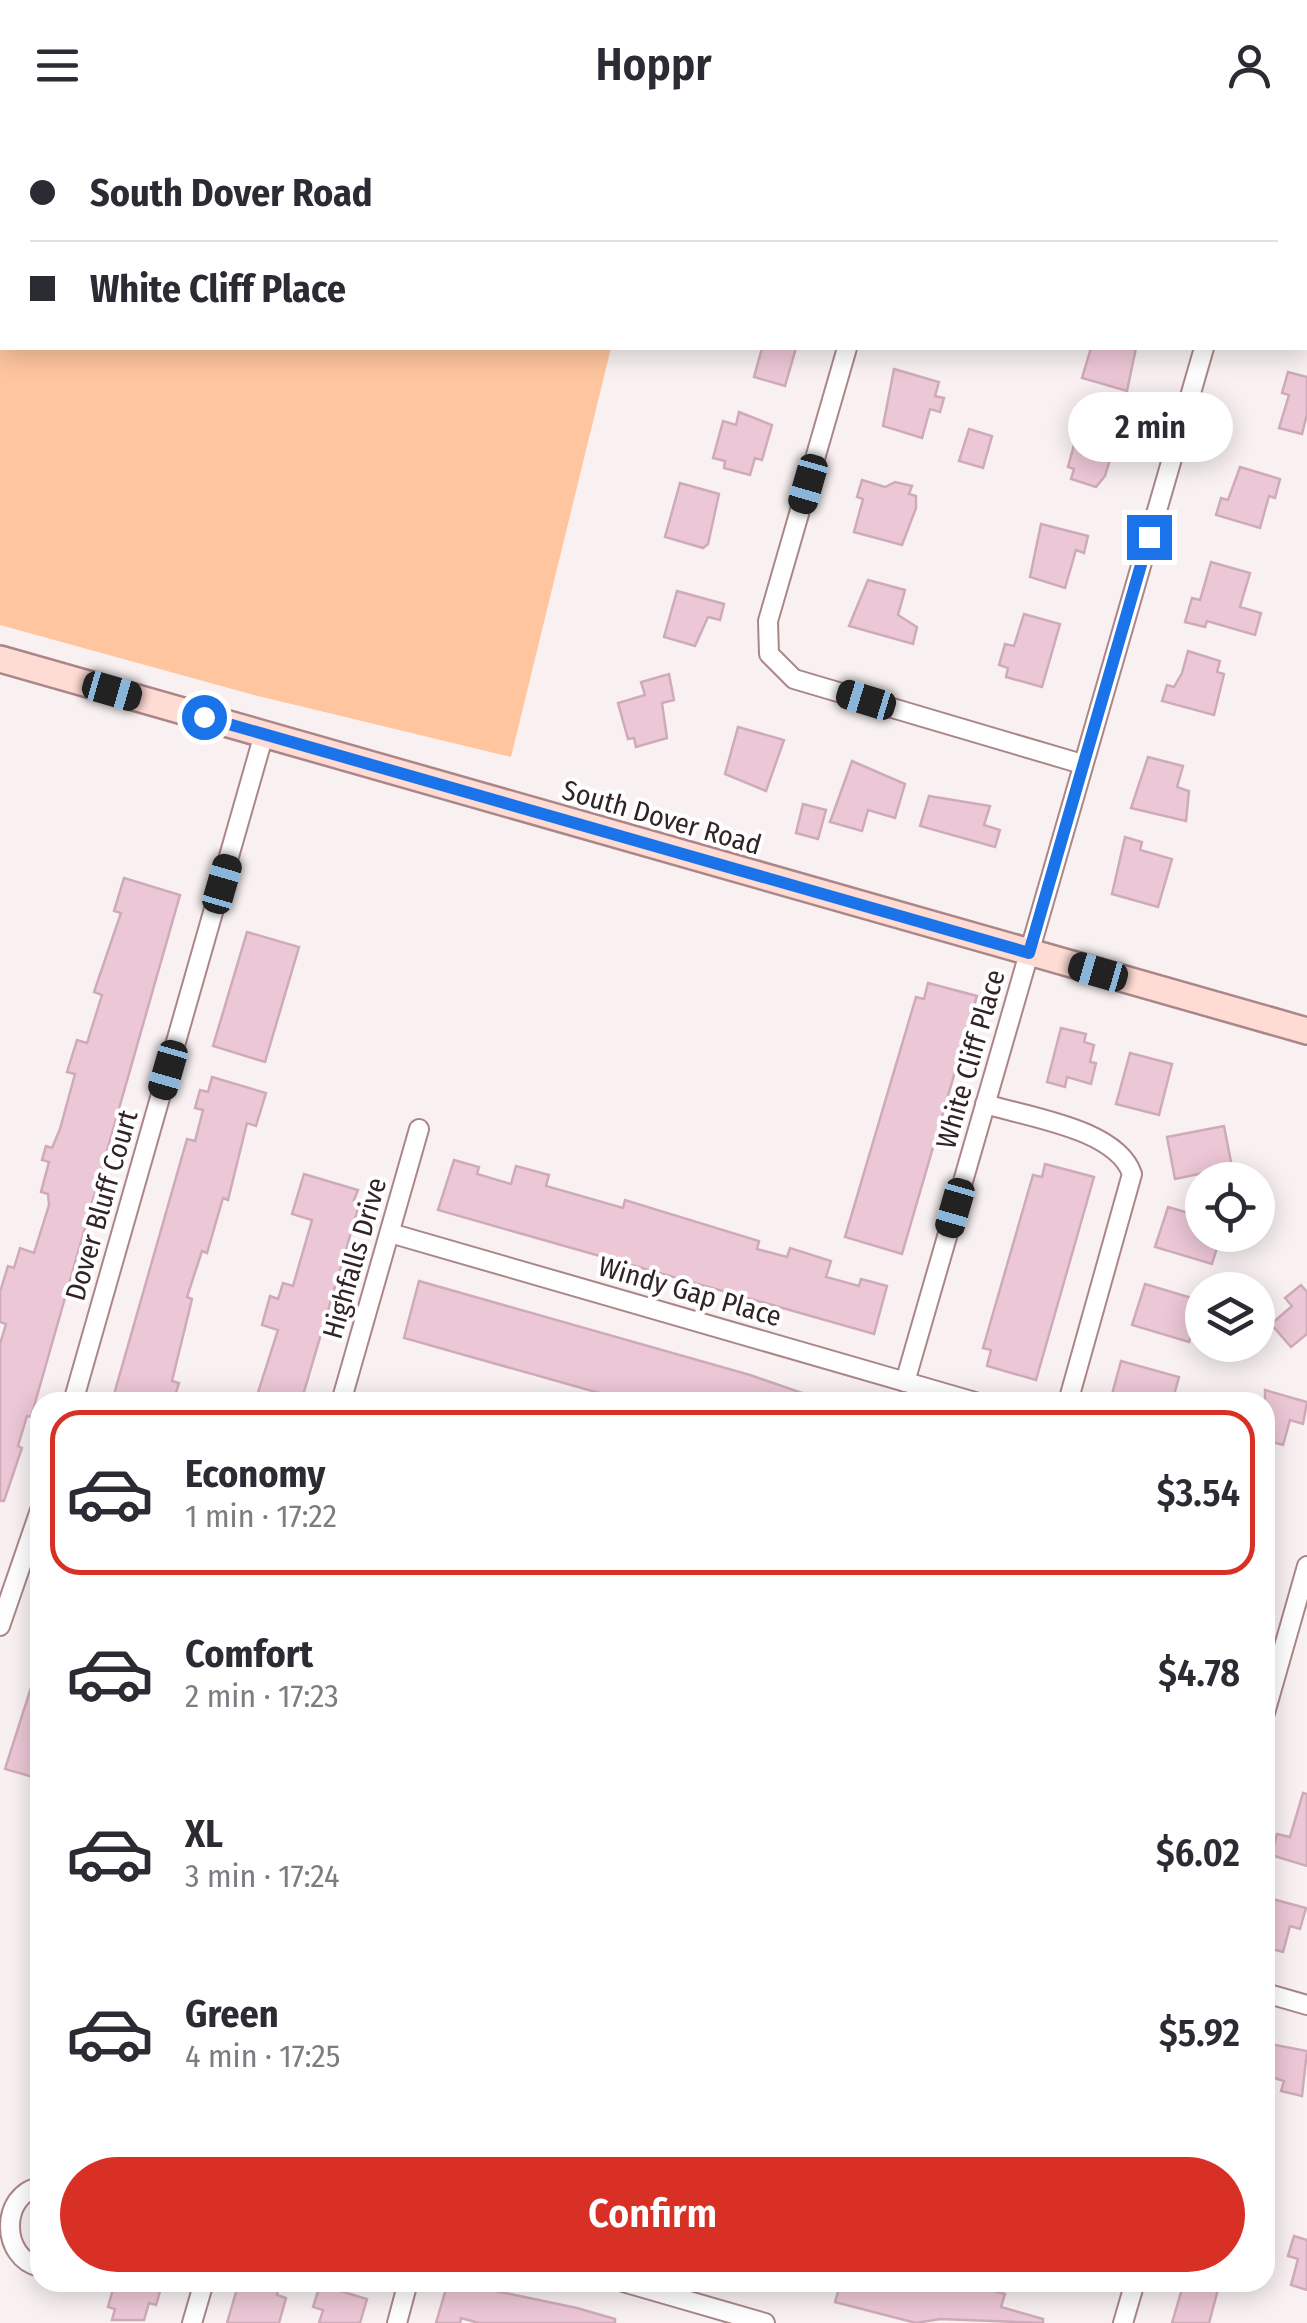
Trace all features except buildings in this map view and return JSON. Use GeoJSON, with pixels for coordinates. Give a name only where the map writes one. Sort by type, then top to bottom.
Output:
{"type":"FeatureCollection","features":[{"type":"Feature","properties":{"kind":"street"},"geometry":{"type":"LineString","coordinates":[[846,350],[768,620],[770,654],[794,679],[1082,764]]}},
{"type":"Feature","properties":{"kind":"street","name":"White Cliff Place"},"geometry":{"type":"LineString","coordinates":[[905,1382],[1203,350]]}},
{"type":"Feature","properties":{"kind":"street","name":"South Dover Road"},"geometry":{"type":"LineString","coordinates":[[0,659],[1307,1031]]}},
{"type":"Feature","properties":{"kind":"street","name":"Dover Bluff Court"},"geometry":{"type":"LineString","coordinates":[[76,1392],[264,734]]}},
{"type":"Feature","properties":{"kind":"street"},"geometry":{"type":"LineString","coordinates":[[985,1104],[1098,1138],[1117,1148],[1132,1174],[1071,1392]]}},
{"type":"Feature","properties":{"kind":"street","name":"Highfalls Drive"},"geometry":{"type":"LineString","coordinates":[[344,1392],[419,1129]]}},
{"type":"Feature","properties":{"kind":"street","name":"Windy Gap Place"},"geometry":{"type":"LineString","coordinates":[[390,1233],[940,1392]]}},
{"type":"Feature","properties":{"kind":"street"},"geometry":{"type":"LineString","coordinates":[[0,1626],[30,1539]]}},
{"type":"Feature","properties":{"kind":"street"},"geometry":{"type":"LineString","coordinates":[[1275,1678],[1307,1566]]}},
{"type":"Feature","properties":{"kind":"street"},"geometry":{"type":"LineString","coordinates":[[1275,1996],[1307,2005]]}},
{"type":"Feature","properties":{"kind":"street"},"geometry":{"type":"LineString","coordinates":[[30,2191],[14,2197],[4,2214],[1,2234],[11,2252],[30,2265]]}},
{"type":"Feature","properties":{"kind":"street"},"geometry":{"type":"LineString","coordinates":[[192,2323],[201,2292]]}},
{"type":"Feature","properties":{"kind":"street"},"geometry":{"type":"LineString","coordinates":[[396,2323],[405,2292]]}},
{"type":"Feature","properties":{"kind":"street"},"geometry":{"type":"LineString","coordinates":[[662,2292],[765,2323]]}},
{"type":"Feature","properties":{"kind":"street"},"geometry":{"type":"LineString","coordinates":[[1123,2323],[1132,2292]]}},
{"type":"Feature","properties":{"kind":"shaded area"},"geometry":{"type":"Polygon","coordinates":[[[0,350],[611,350],[511,757],[254,695],[0,625],[0,350]]]}},
{"type":"Feature","properties":{"kind":"route"},"geometry":{"type":"LineString","coordinates":[[204,717],[1029,953],[1149,537]]}}]}
